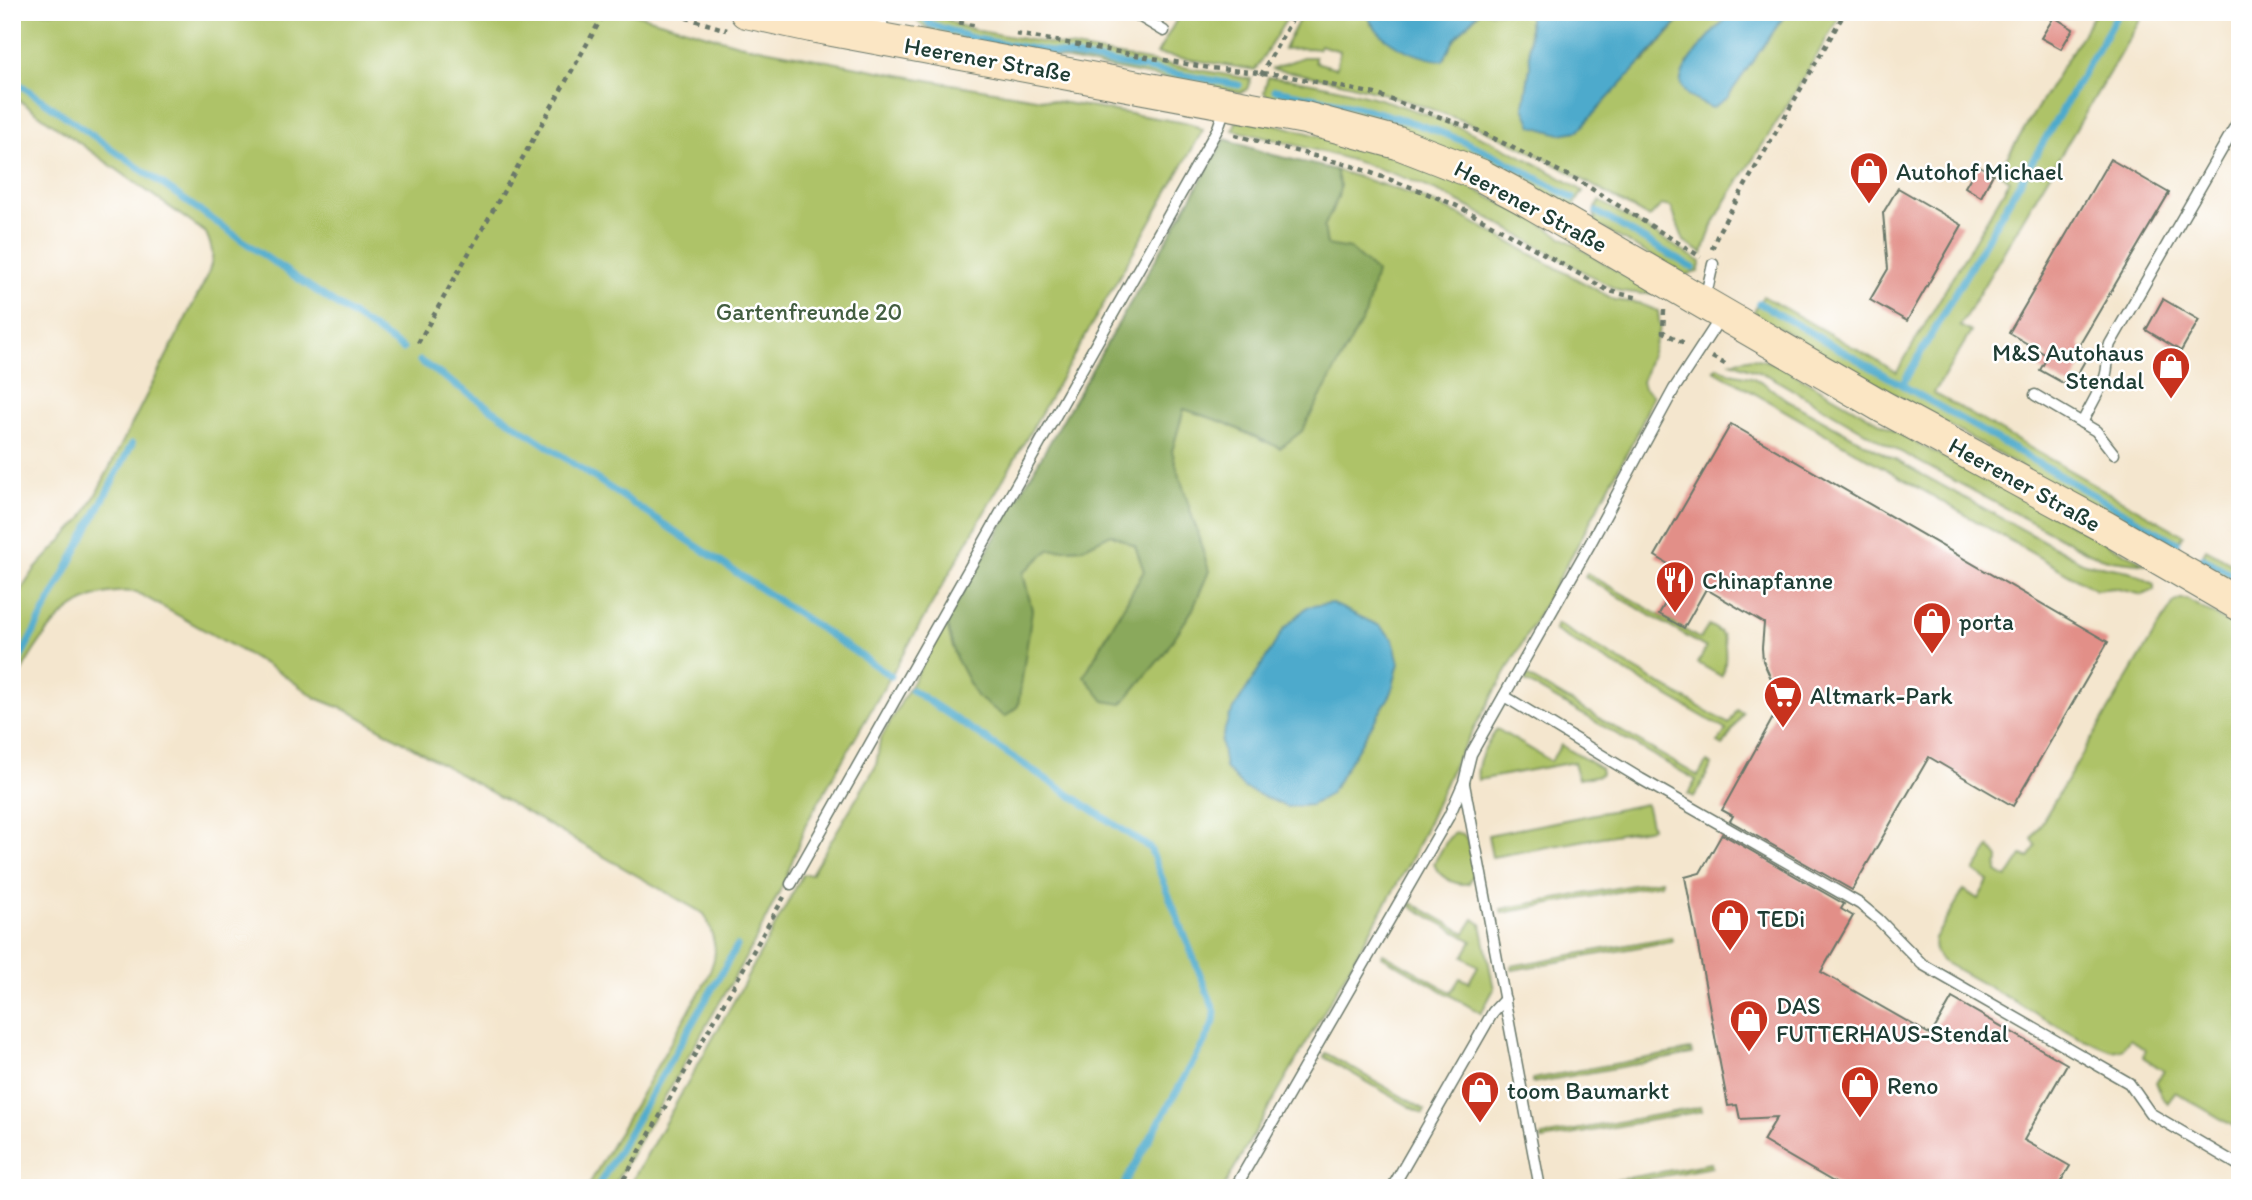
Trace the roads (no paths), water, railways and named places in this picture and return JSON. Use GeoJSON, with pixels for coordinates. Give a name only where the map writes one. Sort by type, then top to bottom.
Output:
{"type":"FeatureCollection","features":[{"type":"Feature","properties":{"kind":"main road","name":"Heerener Straße"},"geometry":{"type":"LineString","coordinates":[[746,12],[875,25],[1358,130],[1435,156],[1523,198],[1883,407],[2073,509],[2240,605]]}},
{"type":"Feature","properties":{"kind":"lane"},"geometry":{"type":"LineString","coordinates":[[1132,12],[1164,31]]}},
{"type":"Feature","properties":{"kind":"lane"},"geometry":{"type":"LineString","coordinates":[[791,884],[1218,128],[1239,105]]}},
{"type":"Feature","properties":{"kind":"lane"},"geometry":{"type":"LineString","coordinates":[[2082,423],[2105,376],[2110,344],[2240,118]]}},
{"type":"Feature","properties":{"kind":"lane"},"geometry":{"type":"LineString","coordinates":[[1235,1188],[1450,816],[1464,782],[1471,754],[1674,389],[1713,309],[1713,264]]}},
{"type":"Feature","properties":{"kind":"lane"},"geometry":{"type":"LineString","coordinates":[[2035,395],[2096,431],[2114,454]]}},
{"type":"Feature","properties":{"kind":"lane"},"geometry":{"type":"LineString","coordinates":[[1504,696],[1641,779],[1860,904],[1922,964],[2129,1083],[2150,1113],[2240,1166]]}},
{"type":"Feature","properties":{"kind":"lane"},"geometry":{"type":"LineString","coordinates":[[1464,782],[1540,1188]]}},
{"type":"Feature","properties":{"kind":"lane"},"geometry":{"type":"LineString","coordinates":[[1392,1188],[1493,1013],[1505,999]]}},
{"type":"Feature","properties":{"kind":"water"},"geometry":{"type":"Polygon","coordinates":[[[1366,12],[1479,12],[1455,38],[1443,61],[1420,56],[1388,40],[1379,32],[1366,12]]]}},
{"type":"Feature","properties":{"kind":"water"},"geometry":{"type":"Polygon","coordinates":[[[1529,12],[1687,12],[1578,131],[1560,134],[1532,126],[1524,107],[1530,67],[1529,12]]]}},
{"type":"Feature","properties":{"kind":"water"},"geometry":{"type":"Polygon","coordinates":[[[1732,12],[1787,12],[1727,98],[1712,108],[1686,93],[1681,85],[1681,78],[1700,47],[1732,12]]]}},
{"type":"Feature","properties":{"kind":"water"},"geometry":{"type":"Polygon","coordinates":[[[1331,603],[1380,626],[1393,639],[1399,663],[1391,694],[1330,794],[1311,805],[1287,807],[1244,788],[1225,768],[1221,741],[1229,717],[1284,629],[1307,607],[1331,603]]]}},
{"type":"Feature","properties":{"kind":"waterway"},"geometry":{"type":"LineString","coordinates":[[920,12],[930,24],[976,39],[1239,85]]}},
{"type":"Feature","properties":{"kind":"waterway"},"geometry":{"type":"LineString","coordinates":[[1902,385],[2119,12]]}},
{"type":"Feature","properties":{"kind":"waterway"},"geometry":{"type":"LineString","coordinates":[[12,79],[276,264],[403,349]]}},
{"type":"Feature","properties":{"kind":"waterway"},"geometry":{"type":"LineString","coordinates":[[1275,90],[1355,107],[1433,129],[1494,155],[1573,198]]}},
{"type":"Feature","properties":{"kind":"waterway"},"geometry":{"type":"LineString","coordinates":[[1597,212],[1693,268]]}},
{"type":"Feature","properties":{"kind":"waterway"},"geometry":{"type":"LineString","coordinates":[[1759,303],[2177,543]]}},
{"type":"Feature","properties":{"kind":"waterway"},"geometry":{"type":"LineString","coordinates":[[420,361],[891,676]]}},
{"type":"Feature","properties":{"kind":"waterway"},"geometry":{"type":"LineString","coordinates":[[12,674],[132,444]]}},
{"type":"Feature","properties":{"kind":"waterway"},"geometry":{"type":"LineString","coordinates":[[2203,558],[2240,579]]}},
{"type":"Feature","properties":{"kind":"waterway"},"geometry":{"type":"LineString","coordinates":[[912,690],[1150,848],[1215,1012],[1214,1022],[1205,1041],[1122,1188]]}},
{"type":"Feature","properties":{"kind":"waterway"},"geometry":{"type":"LineString","coordinates":[[597,1188],[737,946]]}},
{"type":"Feature","properties":{"kind":"place","name":"Autohof Michael"},"geometry":{"type":"Point","coordinates":[1869,205]}},
{"type":"Feature","properties":{"kind":"place","name":"M&S Autohaus Stendal"},"geometry":{"type":"Point","coordinates":[2171,400]}},
{"type":"Feature","properties":{"kind":"place","name":"Chinapfanne"},"geometry":{"type":"Point","coordinates":[1675,614]}},
{"type":"Feature","properties":{"kind":"place","name":"porta"},"geometry":{"type":"Point","coordinates":[1932,655]}},
{"type":"Feature","properties":{"kind":"place","name":"Altmark-Park"},"geometry":{"type":"Point","coordinates":[1783,729]}},
{"type":"Feature","properties":{"kind":"place","name":"TEDi"},"geometry":{"type":"Point","coordinates":[1730,952]}},
{"type":"Feature","properties":{"kind":"place","name":"DAS FUTTERHAUS-Stendal"},"geometry":{"type":"Point","coordinates":[1749,1053]}},
{"type":"Feature","properties":{"kind":"place","name":"Reno"},"geometry":{"type":"Point","coordinates":[1860,1119]}},
{"type":"Feature","properties":{"kind":"place","name":"toom Baumarkt"},"geometry":{"type":"Point","coordinates":[1480,1124]}},
{"type":"Feature","properties":{"kind":"park label","name":"Gartenfreunde 20"},"geometry":{"type":"Point","coordinates":[809,311]}}]}
